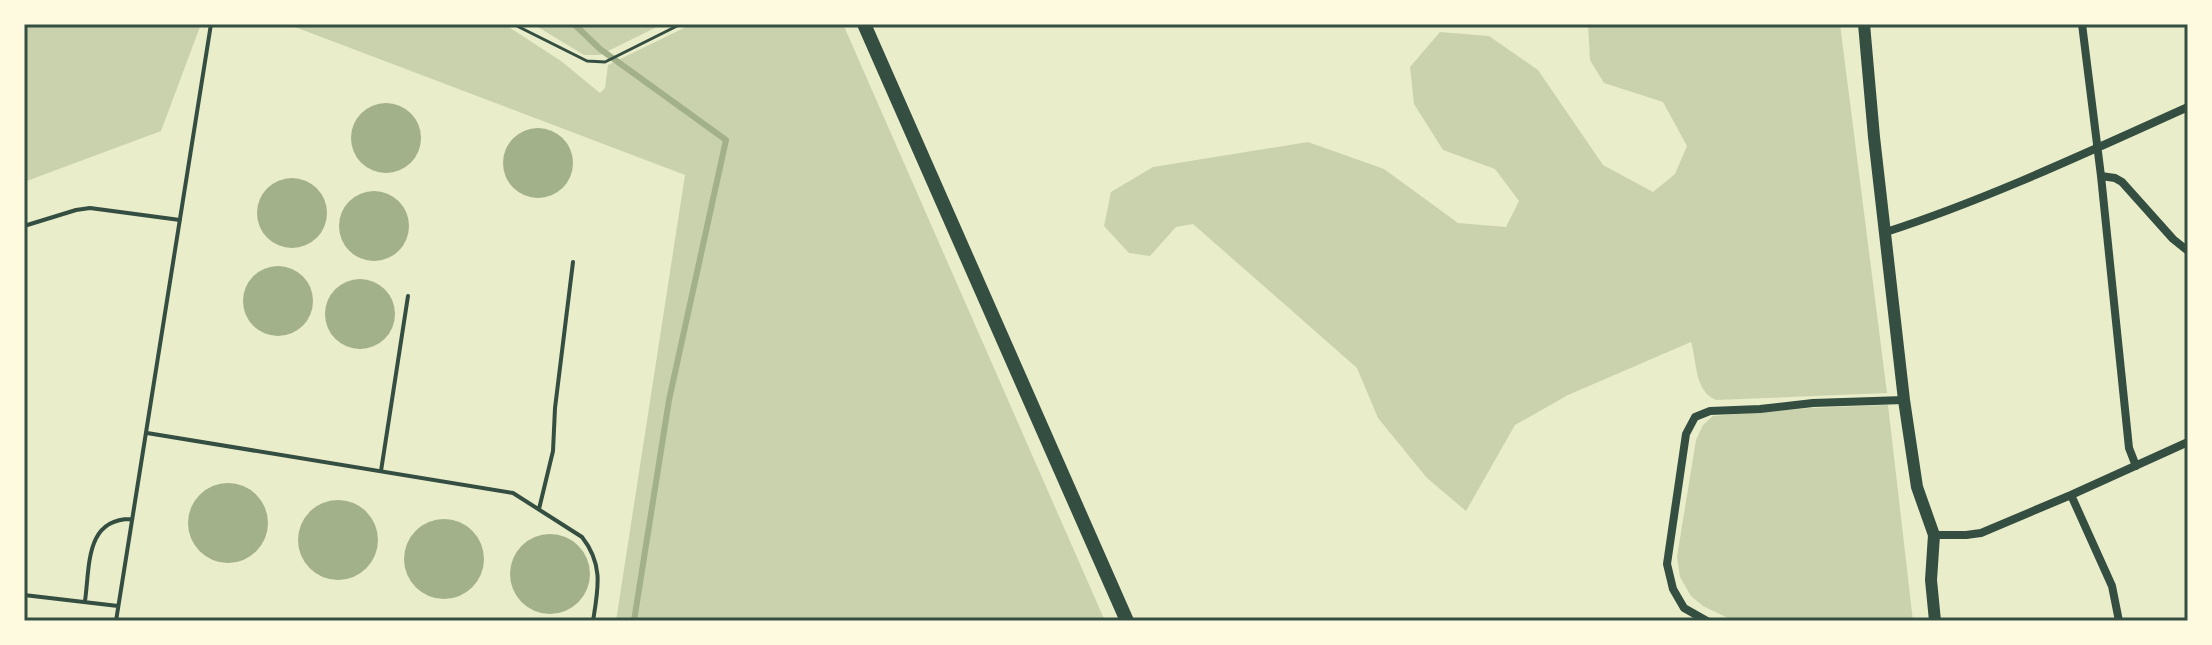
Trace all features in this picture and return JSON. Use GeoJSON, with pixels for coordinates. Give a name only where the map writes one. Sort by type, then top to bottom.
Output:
{"type":"FeatureCollection","features":[{"type":"Feature","properties":{"kind":"main road"},"geometry":{"type":"LineString","coordinates":[[864,24],[1127,621]]}},
{"type":"Feature","properties":{"kind":"main road"},"geometry":{"type":"LineString","coordinates":[[1864,24],[1904,400],[1917,487],[1934,535],[1931,580],[1935,621]]}},
{"type":"Feature","properties":{"kind":"street"},"geometry":{"type":"LineString","coordinates":[[2082,24],[2129,448],[2136,466]]}},
{"type":"Feature","properties":{"kind":"street"},"geometry":{"type":"LineString","coordinates":[[1886,232],[1921,221],[2188,107]]}},
{"type":"Feature","properties":{"kind":"street"},"geometry":{"type":"LineString","coordinates":[[2101,176],[2122,182],[2173,239],[2188,251]]}},
{"type":"Feature","properties":{"kind":"street"},"geometry":{"type":"LineString","coordinates":[[1707,621],[1684,608],[1673,589],[1667,564],[1686,434],[1695,417],[1710,411],[1904,400]]}},
{"type":"Feature","properties":{"kind":"street"},"geometry":{"type":"LineString","coordinates":[[1934,535],[1981,533],[2188,442]]}},
{"type":"Feature","properties":{"kind":"street"},"geometry":{"type":"LineString","coordinates":[[2071,495],[2112,586],[2119,621]]}},
{"type":"Feature","properties":{"kind":"lane"},"geometry":{"type":"LineString","coordinates":[[116,621],[211,24]]}},
{"type":"Feature","properties":{"kind":"lane"},"geometry":{"type":"LineString","coordinates":[[24,226],[90,208],[180,220]]}},
{"type":"Feature","properties":{"kind":"lane"},"geometry":{"type":"LineString","coordinates":[[539,509],[553,451],[555,408],[573,262]]}},
{"type":"Feature","properties":{"kind":"lane"},"geometry":{"type":"LineString","coordinates":[[381,471],[408,296]]}},
{"type":"Feature","properties":{"kind":"lane"},"geometry":{"type":"LineString","coordinates":[[147,433],[513,493],[582,537],[594,556],[598,578],[593,621]]}},
{"type":"Feature","properties":{"kind":"lane"},"geometry":{"type":"LineString","coordinates":[[85,601],[97,533],[111,522],[132,519]]}},
{"type":"Feature","properties":{"kind":"lane"},"geometry":{"type":"LineString","coordinates":[[24,595],[118,606]]}},
{"type":"Feature","properties":{"kind":"path"},"geometry":{"type":"LineString","coordinates":[[513,24],[587,61],[605,62],[681,24]]}},
{"type":"Feature","properties":{"kind":"shaded area"},"geometry":{"type":"Polygon","coordinates":[[[24,24],[201,24],[161,131],[24,182],[24,24]]]}},
{"type":"Feature","properties":{"kind":"shaded area"},"geometry":{"type":"Polygon","coordinates":[[[287,24],[504,24],[561,61],[600,93],[605,88],[608,65],[692,24],[843,24],[1105,621],[616,621],[685,175],[287,24]]]}},
{"type":"Feature","properties":{"kind":"shaded area"},"geometry":{"type":"Polygon","coordinates":[[[533,24],[663,24],[600,55],[584,55],[533,24]]]}},
{"type":"Feature","properties":{"kind":"shaded area"},"geometry":{"type":"Polygon","coordinates":[[[1588,24],[1840,24],[1887,393],[1716,400],[1700,383],[1691,342],[1568,395],[1515,425],[1466,511],[1427,478],[1378,418],[1357,368],[1193,224],[1176,227],[1150,256],[1129,253],[1104,226],[1111,192],[1153,167],[1308,142],[1384,169],[1458,223],[1506,227],[1519,201],[1495,169],[1443,150],[1414,104],[1410,67],[1440,32],[1489,36],[1538,70],[1603,165],[1653,192],[1675,174],[1687,146],[1663,102],[1604,83],[1590,60],[1588,24]]]}},
{"type":"Feature","properties":{"kind":"shaded area"},"geometry":{"type":"Polygon","coordinates":[[[386,103],[411,113],[421,138],[411,163],[386,173],[361,163],[351,138],[361,113],[386,103]]]}},
{"type":"Feature","properties":{"kind":"shaded area"},"geometry":{"type":"Polygon","coordinates":[[[538,128],[563,138],[573,163],[563,188],[538,198],[513,188],[503,163],[513,138],[538,128]]]}},
{"type":"Feature","properties":{"kind":"shaded area"},"geometry":{"type":"Polygon","coordinates":[[[292,178],[317,188],[327,213],[317,238],[292,248],[267,238],[257,213],[267,188],[292,178]]]}},
{"type":"Feature","properties":{"kind":"shaded area"},"geometry":{"type":"Polygon","coordinates":[[[374,191],[399,201],[409,226],[399,251],[374,261],[349,251],[339,226],[349,201],[374,191]]]}},
{"type":"Feature","properties":{"kind":"shaded area"},"geometry":{"type":"Polygon","coordinates":[[[278,266],[303,276],[313,301],[303,326],[278,336],[253,326],[243,301],[253,276],[278,266]]]}},
{"type":"Feature","properties":{"kind":"shaded area"},"geometry":{"type":"Polygon","coordinates":[[[360,279],[385,289],[395,314],[385,339],[360,349],[335,339],[325,314],[335,289],[360,279]]]}},
{"type":"Feature","properties":{"kind":"shaded area"},"geometry":{"type":"Polygon","coordinates":[[[1888,405],[1913,621],[1734,621],[1703,606],[1691,596],[1680,577],[1677,557],[1696,440],[1703,425],[1713,416],[1888,405]]]}},
{"type":"Feature","properties":{"kind":"shaded area"},"geometry":{"type":"Polygon","coordinates":[[[228,483],[243,486],[256,495],[265,508],[268,523],[265,538],[256,551],[243,560],[228,563],[213,560],[200,551],[191,538],[188,523],[191,508],[200,495],[213,486],[228,483]]]}},
{"type":"Feature","properties":{"kind":"shaded area"},"geometry":{"type":"Polygon","coordinates":[[[338,500],[353,503],[366,512],[375,525],[378,540],[375,555],[366,568],[353,577],[338,580],[323,577],[310,568],[301,555],[298,540],[301,525],[310,512],[323,503],[338,500]]]}},
{"type":"Feature","properties":{"kind":"shaded area"},"geometry":{"type":"Polygon","coordinates":[[[444,519],[459,522],[472,531],[481,544],[484,559],[481,574],[472,587],[459,596],[444,599],[429,596],[416,587],[407,574],[404,559],[407,544],[416,531],[429,522],[444,519]]]}},
{"type":"Feature","properties":{"kind":"shaded area"},"geometry":{"type":"Polygon","coordinates":[[[550,534],[565,537],[578,546],[587,559],[590,574],[587,589],[578,602],[565,611],[550,614],[535,611],[522,602],[513,589],[510,574],[513,559],[522,546],[535,537],[550,534]]]}},
{"type":"Feature","properties":{"kind":"waterway"},"geometry":{"type":"LineString","coordinates":[[574,24],[600,49],[726,140],[669,400],[634,621]]}}]}
